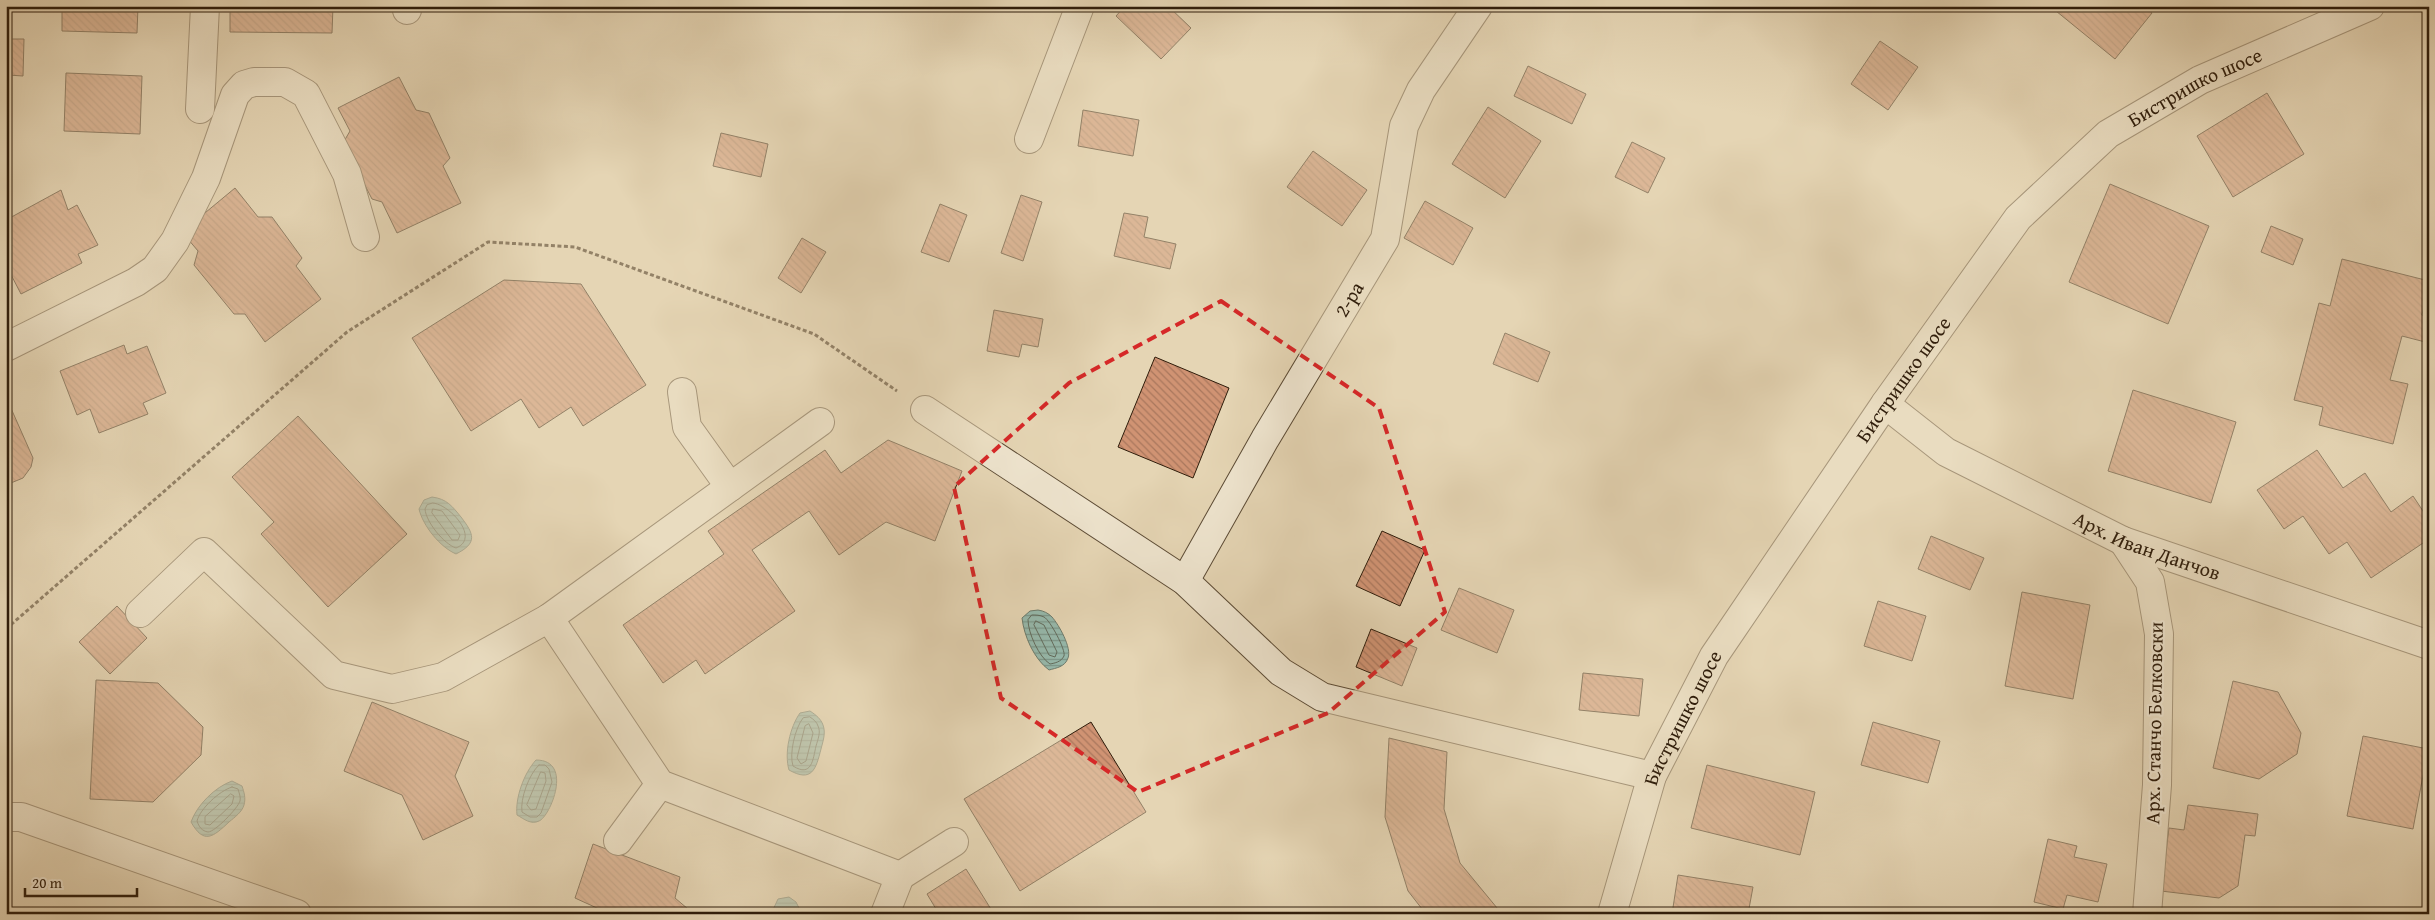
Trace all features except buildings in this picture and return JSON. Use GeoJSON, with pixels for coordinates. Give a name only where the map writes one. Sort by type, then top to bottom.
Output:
{"type":"FeatureCollection","features":[{"type":"Feature","properties":{"kind":"street"},"geometry":{"type":"LineString","coordinates":[[200,109],[205,6]]}},
{"type":"Feature","properties":{"kind":"street"},"geometry":{"type":"LineString","coordinates":[[1030,140],[1080,6]]}},
{"type":"Feature","properties":{"kind":"street","name":"2-ра"},"geometry":{"type":"LineString","coordinates":[[1185,581],[1265,439],[1385,239],[1404,126],[1421,90],[1478,6]]}},
{"type":"Feature","properties":{"kind":"street","name":"Бистришко шосе"},"geometry":{"type":"LineString","coordinates":[[1612,914],[1652,776],[1714,656],[1885,404],[2018,218],[2108,134],[2200,80],[2370,6]]}},
{"type":"Feature","properties":{"kind":"street"},"geometry":{"type":"LineString","coordinates":[[6,347],[136,282],[154,269],[175,241],[206,178],[235,95],[244,85],[254,82],[284,82],[306,94],[347,174],[365,237]]}},
{"type":"Feature","properties":{"kind":"street"},"geometry":{"type":"LineString","coordinates":[[682,392],[687,427],[730,487]]}},
{"type":"Feature","properties":{"kind":"street","name":"Арх. Иван Данчов"},"geometry":{"type":"LineString","coordinates":[[1885,404],[1946,452],[2123,541],[2429,645]]}},
{"type":"Feature","properties":{"kind":"street"},"geometry":{"type":"LineString","coordinates":[[925,410],[1185,581],[1281,672],[1322,697],[1652,776]]}},
{"type":"Feature","properties":{"kind":"street"},"geometry":{"type":"LineString","coordinates":[[140,613],[204,552],[334,675],[392,689],[443,677],[549,618],[820,422]]}},
{"type":"Feature","properties":{"kind":"street","name":"Арх. Станчо Белковски"},"geometry":{"type":"LineString","coordinates":[[2123,541],[2150,582],[2159,634],[2157,784],[2147,914]]}},
{"type":"Feature","properties":{"kind":"street"},"geometry":{"type":"LineString","coordinates":[[549,618],[660,784],[900,876]]}},
{"type":"Feature","properties":{"kind":"street"},"geometry":{"type":"LineString","coordinates":[[618,841],[660,784]]}},
{"type":"Feature","properties":{"kind":"street"},"geometry":{"type":"LineString","coordinates":[[14,817],[297,914]]}},
{"type":"Feature","properties":{"kind":"street"},"geometry":{"type":"LineString","coordinates":[[885,914],[900,876],[954,842]]}},
{"type":"Feature","properties":{"kind":"path"},"geometry":{"type":"LineString","coordinates":[[6,629],[347,332],[488,242],[575,247],[814,334],[925,410]]}},
{"type":"Feature","properties":{"kind":"highlighted area"},"geometry":{"type":"Polygon","coordinates":[[[1221,301],[1379,408],[1445,612],[1328,713],[1138,792],[1001,698],[954,487],[1069,383],[1221,301]]]}},
{"type":"Feature","properties":{"kind":"water"},"geometry":{"type":"Polygon","coordinates":[[[432,497],[442,499],[452,506],[469,528],[472,538],[471,542],[456,554],[438,541],[428,529],[421,516],[419,509],[424,500],[432,497]]]}},
{"type":"Feature","properties":{"kind":"water"},"geometry":{"type":"Polygon","coordinates":[[[1038,610],[1052,617],[1064,637],[1069,654],[1065,663],[1060,667],[1049,670],[1034,653],[1027,639],[1022,618],[1030,611],[1038,610]]]}},
{"type":"Feature","properties":{"kind":"water"},"geometry":{"type":"Polygon","coordinates":[[[810,711],[821,721],[824,734],[815,768],[812,772],[803,775],[789,770],[787,756],[791,733],[796,719],[800,713],[810,711]]]}},
{"type":"Feature","properties":{"kind":"water"},"geometry":{"type":"Polygon","coordinates":[[[536,760],[547,762],[554,769],[557,778],[556,789],[549,810],[539,821],[533,822],[517,815],[517,801],[521,786],[536,760]]]}},
{"type":"Feature","properties":{"kind":"water"},"geometry":{"type":"Polygon","coordinates":[[[232,781],[242,786],[245,800],[242,810],[213,835],[205,836],[200,834],[191,822],[198,809],[213,792],[232,781]]]}},
{"type":"Feature","properties":{"kind":"water"},"geometry":{"type":"Polygon","coordinates":[[[789,897],[796,902],[802,914],[771,914],[778,899],[789,897]]]}}]}
